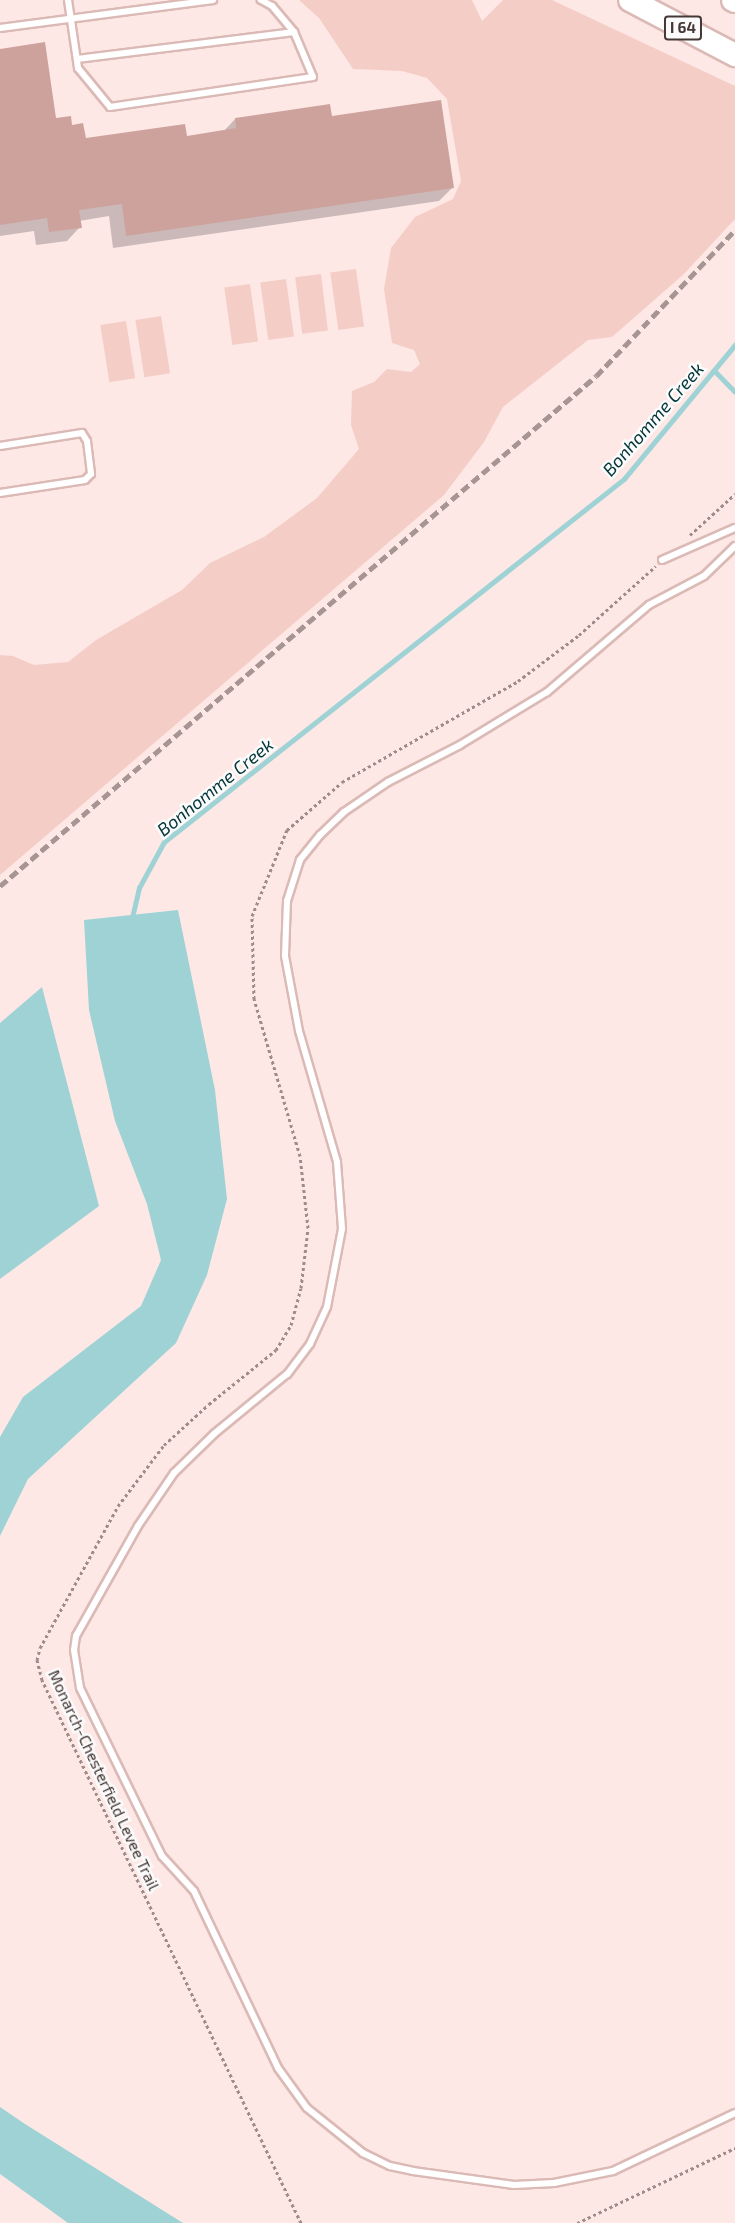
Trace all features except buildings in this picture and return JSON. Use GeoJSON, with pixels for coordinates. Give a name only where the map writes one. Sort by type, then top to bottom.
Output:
{"type":"FeatureCollection","features":[{"type":"Feature","properties":{"kind":"highway","name":"I 64"},"geometry":{"type":"LineString","coordinates":[[630,0],[735,56]]}},
{"type":"Feature","properties":{"kind":"lane"},"geometry":{"type":"LineString","coordinates":[[68,0],[78,68],[110,107],[313,77],[294,32],[272,6],[261,0]]}},
{"type":"Feature","properties":{"kind":"lane"},"geometry":{"type":"LineString","coordinates":[[0,28],[213,0]]}},
{"type":"Feature","properties":{"kind":"lane"},"geometry":{"type":"LineString","coordinates":[[77,59],[294,32]]}},
{"type":"Feature","properties":{"kind":"lane"},"geometry":{"type":"LineString","coordinates":[[0,446],[82,433],[87,441],[91,474],[85,480],[0,493]]}},
{"type":"Feature","properties":{"kind":"lane"},"geometry":{"type":"LineString","coordinates":[[662,560],[735,528]]}},
{"type":"Feature","properties":{"kind":"lane"},"geometry":{"type":"LineString","coordinates":[[735,546],[704,576],[649,605],[547,692],[460,745],[388,782],[344,812],[320,835],[300,860],[287,901],[285,956],[299,1031],[337,1162],[342,1229],[327,1307],[310,1344],[287,1374],[214,1434],[174,1473],[127,1546],[76,1636],[74,1650],[80,1688],[162,1856],[194,1891],[278,2068],[307,2108],[363,2153],[390,2166],[413,2171],[514,2186],[554,2183],[614,2170],[735,2113]]}},
{"type":"Feature","properties":{"kind":"path"},"geometry":{"type":"LineString","coordinates":[[686,539],[735,494]]}},
{"type":"Feature","properties":{"kind":"path","name":"Monarch-Chesterfield Levee Trail"},"geometry":{"type":"LineString","coordinates":[[301,2223],[42,1680],[38,1660],[40,1648],[118,1506],[164,1445],[209,1404],[276,1350],[291,1325],[301,1288],[308,1228],[300,1156],[254,999],[252,916],[287,830],[342,782],[518,681],[579,635],[662,560]]}},
{"type":"Feature","properties":{"kind":"path"},"geometry":{"type":"LineString","coordinates":[[577,2223],[735,2148]]}},
{"type":"Feature","properties":{"kind":"shaded area"},"geometry":{"type":"Polygon","coordinates":[[[299,0],[472,0],[482,21],[503,0],[552,0],[735,86],[735,219],[684,274],[612,337],[588,340],[503,407],[484,442],[444,495],[0,875],[0,655],[13,656],[34,665],[68,662],[96,640],[182,590],[210,563],[264,537],[317,498],[359,449],[351,425],[352,391],[374,382],[387,369],[411,372],[420,364],[414,350],[392,343],[384,289],[391,248],[415,217],[453,199],[461,181],[447,99],[427,78],[402,71],[353,69],[319,18],[299,0]]]}},
{"type":"Feature","properties":{"kind":"shaded area"},"geometry":{"type":"Polygon","coordinates":[[[356,269],[364,326],[338,330],[330,273],[356,269]]]}},
{"type":"Feature","properties":{"kind":"shaded area"},"geometry":{"type":"Polygon","coordinates":[[[321,274],[328,331],[302,334],[295,277],[321,274]]]}},
{"type":"Feature","properties":{"kind":"shaded area"},"geometry":{"type":"Polygon","coordinates":[[[286,279],[294,336],[268,340],[260,283],[286,279]]]}},
{"type":"Feature","properties":{"kind":"shaded area"},"geometry":{"type":"Polygon","coordinates":[[[250,284],[258,341],[232,345],[224,288],[250,284]]]}},
{"type":"Feature","properties":{"kind":"shaded area"},"geometry":{"type":"Polygon","coordinates":[[[161,316],[170,373],[144,377],[135,320],[161,316]]]}},
{"type":"Feature","properties":{"kind":"shaded area"},"geometry":{"type":"Polygon","coordinates":[[[126,321],[135,378],[109,382],[100,325],[126,321]]]}},
{"type":"Feature","properties":{"kind":"water"},"geometry":{"type":"Polygon","coordinates":[[[178,910],[215,1090],[227,1199],[207,1275],[176,1343],[28,1479],[0,1536],[0,1437],[23,1397],[141,1306],[161,1260],[147,1204],[115,1121],[89,1010],[84,920],[178,910]]]}},
{"type":"Feature","properties":{"kind":"water"},"geometry":{"type":"Polygon","coordinates":[[[42,987],[99,1206],[0,1279],[0,1023],[42,987]]]}},
{"type":"Feature","properties":{"kind":"water"},"geometry":{"type":"Polygon","coordinates":[[[0,2107],[183,2223],[68,2223],[0,2174],[0,2107]]]}},
{"type":"Feature","properties":{"kind":"waterway","name":"Bonhomme Creek"},"geometry":{"type":"LineString","coordinates":[[132,918],[139,888],[164,842],[624,479],[735,345]]}},
{"type":"Feature","properties":{"kind":"waterway"},"geometry":{"type":"LineString","coordinates":[[714,370],[735,392]]}},
{"type":"Feature","properties":{"kind":"railway"},"geometry":{"type":"LineString","coordinates":[[0,886],[596,376],[735,230]]}}]}
